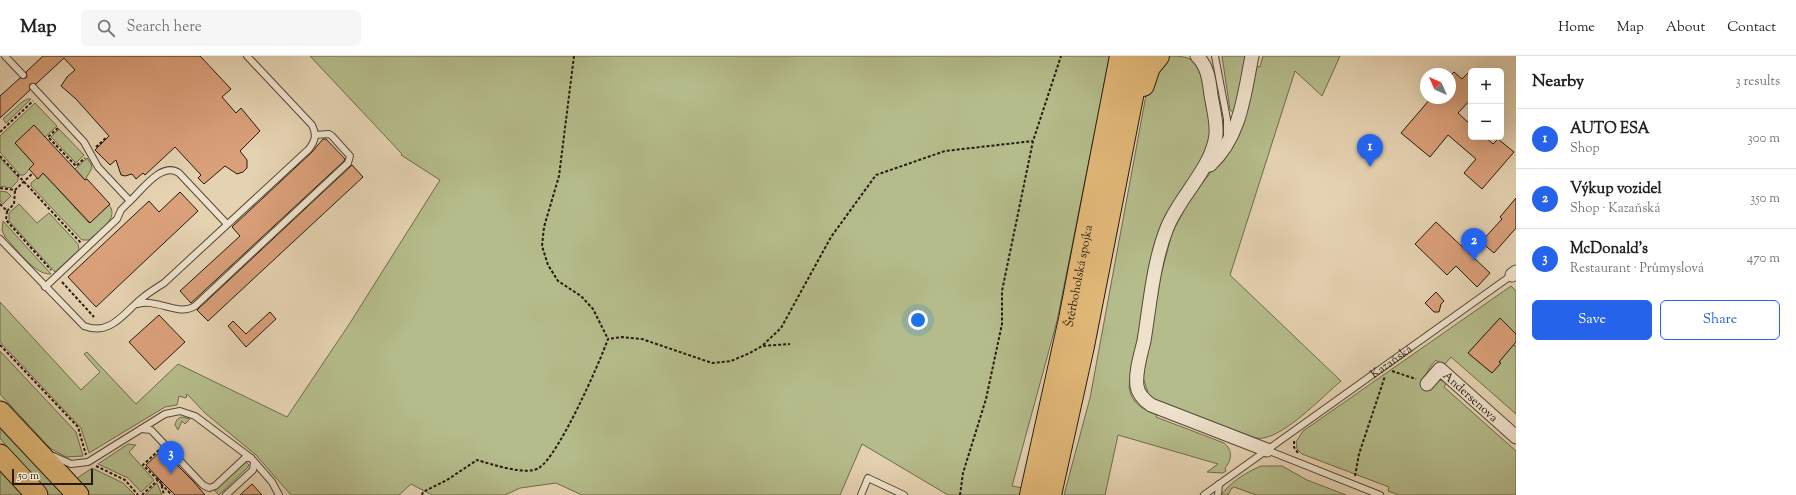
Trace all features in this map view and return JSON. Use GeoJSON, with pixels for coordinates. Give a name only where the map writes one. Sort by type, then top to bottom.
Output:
{"type":"FeatureCollection","features":[{"type":"Feature","properties":{"kind":"highway","name":"Štěrboholská spojka"},"geometry":{"type":"LineString","coordinates":[[1031,495],[1071,311],[1121,56]]}},
{"type":"Feature","properties":{"kind":"highway","name":"Štěrboholská spojka"},"geometry":{"type":"LineString","coordinates":[[1050,495],[1077,374],[1140,56]]}},
{"type":"Feature","properties":{"kind":"highway"},"geometry":{"type":"LineString","coordinates":[[1110,206],[1146,74],[1158,56]]}},
{"type":"Feature","properties":{"kind":"main road"},"geometry":{"type":"LineString","coordinates":[[0,412],[78,495]]}},
{"type":"Feature","properties":{"kind":"main road"},"geometry":{"type":"LineString","coordinates":[[0,455],[37,495]]}},
{"type":"Feature","properties":{"kind":"street"},"geometry":{"type":"LineString","coordinates":[[1197,56],[1208,71],[1216,128],[1212,151],[1199,176],[1174,214],[1162,246],[1138,369],[1137,388],[1142,397],[1151,405],[1266,450]]}},
{"type":"Feature","properties":{"kind":"street"},"geometry":{"type":"LineString","coordinates":[[1199,176],[1221,152],[1236,127],[1252,56]]}},
{"type":"Feature","properties":{"kind":"street","name":"Andersenova"},"geometry":{"type":"LineString","coordinates":[[1427,384],[1440,370],[1516,437]]}},
{"type":"Feature","properties":{"kind":"lane"},"geometry":{"type":"LineString","coordinates":[[0,62],[6,56],[23,75]]}},
{"type":"Feature","properties":{"kind":"lane"},"geometry":{"type":"LineString","coordinates":[[0,239],[79,323],[88,328],[101,329],[113,324],[164,283],[309,149],[315,140],[312,126],[247,56]]}},
{"type":"Feature","properties":{"kind":"lane"},"geometry":{"type":"LineString","coordinates":[[1216,56],[1227,119],[1227,138],[1221,152]]}},
{"type":"Feature","properties":{"kind":"lane"},"geometry":{"type":"LineString","coordinates":[[33,87],[84,142],[98,167],[130,201]]}},
{"type":"Feature","properties":{"kind":"lane"},"geometry":{"type":"LineString","coordinates":[[135,305],[150,302],[186,310],[195,306],[348,163],[350,158],[349,154],[332,136],[329,134],[315,135]]}},
{"type":"Feature","properties":{"kind":"lane"},"geometry":{"type":"LineString","coordinates":[[45,287],[117,219],[122,210],[130,201],[158,175],[167,169],[172,169],[179,173],[227,224]]}},
{"type":"Feature","properties":{"kind":"lane","name":"Kazaňská"},"geometry":{"type":"LineString","coordinates":[[1204,495],[1514,273]]}},
{"type":"Feature","properties":{"kind":"lane"},"geometry":{"type":"LineString","coordinates":[[34,448],[71,464],[82,464],[117,445],[139,429],[165,414],[175,411],[184,412],[195,416],[253,460],[275,487],[279,495]]}},
{"type":"Feature","properties":{"kind":"lane"},"geometry":{"type":"LineString","coordinates":[[139,429],[151,430],[203,485],[209,488],[215,486],[245,458],[253,460]]}},
{"type":"Feature","properties":{"kind":"lane"},"geometry":{"type":"LineString","coordinates":[[1266,450],[1372,494],[1380,495]]}},
{"type":"Feature","properties":{"kind":"lane"},"geometry":{"type":"LineString","coordinates":[[226,495],[253,470],[253,460]]}},
{"type":"Feature","properties":{"kind":"lane"},"geometry":{"type":"LineString","coordinates":[[860,495],[868,478],[904,495]]}},
{"type":"Feature","properties":{"kind":"lane"},"geometry":{"type":"LineString","coordinates":[[1218,495],[1219,484]]}},
{"type":"Feature","properties":{"kind":"lane"},"geometry":{"type":"LineString","coordinates":[[275,487],[276,495]]}},
{"type":"Feature","properties":{"kind":"path"},"geometry":{"type":"LineString","coordinates":[[574,56],[559,176],[544,228],[542,246],[548,265],[558,281],[581,296],[593,309],[608,339]]}},
{"type":"Feature","properties":{"kind":"path"},"geometry":{"type":"LineString","coordinates":[[960,495],[963,473],[986,399],[1002,324],[1002,291],[1033,141],[1061,56]]}},
{"type":"Feature","properties":{"kind":"path"},"geometry":{"type":"LineString","coordinates":[[0,132],[33,101]]}},
{"type":"Feature","properties":{"kind":"path"},"geometry":{"type":"LineString","coordinates":[[58,128],[48,137],[75,167],[86,157]]}},
{"type":"Feature","properties":{"kind":"path"},"geometry":{"type":"LineString","coordinates":[[94,149],[107,137]]}},
{"type":"Feature","properties":{"kind":"path"},"geometry":{"type":"LineString","coordinates":[[608,339],[622,336],[642,339],[712,363],[731,360],[750,353],[762,346],[780,328],[831,237],[876,175],[945,151],[1033,141]]}},
{"type":"Feature","properties":{"kind":"path"},"geometry":{"type":"LineString","coordinates":[[0,156],[86,248]]}},
{"type":"Feature","properties":{"kind":"path"},"geometry":{"type":"LineString","coordinates":[[33,173],[15,190],[14,204],[7,212],[6,220],[53,273]]}},
{"type":"Feature","properties":{"kind":"path"},"geometry":{"type":"LineString","coordinates":[[0,188],[15,190]]}},
{"type":"Feature","properties":{"kind":"path"},"geometry":{"type":"LineString","coordinates":[[0,204],[7,212]]}},
{"type":"Feature","properties":{"kind":"path"},"geometry":{"type":"LineString","coordinates":[[60,280],[94,317]]}},
{"type":"Feature","properties":{"kind":"path"},"geometry":{"type":"LineString","coordinates":[[422,495],[423,492],[447,480],[477,460],[514,469],[528,470],[539,468],[550,455],[568,427],[608,339]]}},
{"type":"Feature","properties":{"kind":"path"},"geometry":{"type":"LineString","coordinates":[[762,346],[790,344]]}},
{"type":"Feature","properties":{"kind":"path"},"geometry":{"type":"LineString","coordinates":[[0,345],[78,427],[86,455],[96,466],[125,480],[138,495]]}},
{"type":"Feature","properties":{"kind":"path"},"geometry":{"type":"LineString","coordinates":[[1355,476],[1360,454],[1387,370],[1427,384]]}},
{"type":"Feature","properties":{"kind":"path"},"geometry":{"type":"LineString","coordinates":[[1296,437],[1294,447],[1300,455]]}},
{"type":"Feature","properties":{"kind":"path"},"geometry":{"type":"LineString","coordinates":[[162,447],[144,465],[159,479],[164,495]]}},
{"type":"Feature","properties":{"kind":"path"},"geometry":{"type":"LineString","coordinates":[[1349,474],[1362,479]]}},
{"type":"Feature","properties":{"kind":"path"},"geometry":{"type":"LineString","coordinates":[[142,495],[159,479]]}},
{"type":"Feature","properties":{"kind":"path"},"geometry":{"type":"LineString","coordinates":[[161,483],[172,495]]}},
{"type":"Feature","properties":{"kind":"green space"},"geometry":{"type":"Polygon","coordinates":[[[310,56],[1110,56],[1057,321],[1012,486],[1023,488],[1021,495],[948,495],[862,444],[840,495],[582,495],[556,483],[520,488],[505,495],[432,495],[411,484],[399,495],[291,495],[256,455],[205,413],[187,394],[186,398],[179,396],[177,405],[165,407],[89,453],[81,428],[0,342],[0,302],[81,390],[100,372],[84,354],[87,352],[136,404],[178,364],[287,417],[350,323],[440,180],[401,155],[402,154],[310,56]]]}},
{"type":"Feature","properties":{"kind":"green space"},"geometry":{"type":"Polygon","coordinates":[[[1170,56],[1185,57],[1190,59],[1195,62],[1201,71],[1208,104],[1210,136],[1208,145],[1200,163],[1170,208],[1155,244],[1129,387],[1130,393],[1135,402],[1142,408],[1157,415],[1156,417],[1224,443],[1229,449],[1230,458],[1225,468],[1226,471],[1223,473],[1207,472],[1218,464],[1118,435],[1105,495],[1064,495],[1090,398],[1149,79],[1165,58],[1170,56]]]}},
{"type":"Feature","properties":{"kind":"green space"},"geometry":{"type":"Polygon","coordinates":[[[1222,56],[1247,56],[1234,113],[1230,110],[1222,56]]]}},
{"type":"Feature","properties":{"kind":"green space"},"geometry":{"type":"Polygon","coordinates":[[[1263,56],[1340,56],[1322,96],[1295,71],[1230,275],[1341,381],[1288,426],[1266,438],[1256,438],[1157,402],[1148,393],[1143,377],[1161,275],[1172,233],[1190,199],[1229,149],[1255,66],[1260,67],[1263,56]]]}},
{"type":"Feature","properties":{"kind":"green space"},"geometry":{"type":"Polygon","coordinates":[[[27,99],[31,99],[6,123],[3,119],[27,99]]]}},
{"type":"Feature","properties":{"kind":"green space"},"geometry":{"type":"Polygon","coordinates":[[[35,103],[57,126],[45,137],[15,143],[34,164],[24,175],[20,175],[0,152],[0,136],[35,103]]]}},
{"type":"Feature","properties":{"kind":"green space"},"geometry":{"type":"Polygon","coordinates":[[[59,129],[84,155],[76,163],[51,137],[59,129]]]}},
{"type":"Feature","properties":{"kind":"green space"},"geometry":{"type":"Polygon","coordinates":[[[0,158],[18,177],[18,181],[11,188],[0,186],[0,158]]]}},
{"type":"Feature","properties":{"kind":"green space"},"geometry":{"type":"Polygon","coordinates":[[[87,158],[92,168],[85,180],[75,169],[87,158]]]}},
{"type":"Feature","properties":{"kind":"green space"},"geometry":{"type":"Polygon","coordinates":[[[43,173],[89,223],[109,205],[112,210],[110,220],[89,240],[82,240],[31,186],[31,183],[43,173]]]}},
{"type":"Feature","properties":{"kind":"green space"},"geometry":{"type":"Polygon","coordinates":[[[0,191],[7,192],[11,196],[3,204],[0,201],[0,191]]]}},
{"type":"Feature","properties":{"kind":"green space"},"geometry":{"type":"Polygon","coordinates":[[[19,204],[37,223],[49,213],[78,244],[79,250],[55,272],[9,221],[9,213],[19,204]]]}},
{"type":"Feature","properties":{"kind":"green space"},"geometry":{"type":"Polygon","coordinates":[[[3,221],[51,274],[38,270],[20,254],[5,237],[2,230],[3,221]]]}},
{"type":"Feature","properties":{"kind":"green space"},"geometry":{"type":"Polygon","coordinates":[[[1511,286],[1516,291],[1516,334],[1500,318],[1468,353],[1492,373],[1513,345],[1516,346],[1516,414],[1451,357],[1444,365],[1436,360],[1421,381],[1429,388],[1440,380],[1447,382],[1444,387],[1516,451],[1516,495],[1399,495],[1388,491],[1389,487],[1302,454],[1297,449],[1296,442],[1303,431],[1511,286]]]}},
{"type":"Feature","properties":{"kind":"green space"},"geometry":{"type":"Polygon","coordinates":[[[0,351],[76,432],[83,456],[66,457],[50,448],[0,394],[0,351]]]}},
{"type":"Feature","properties":{"kind":"green space"},"geometry":{"type":"Polygon","coordinates":[[[182,417],[190,419],[185,424],[182,421],[178,430],[175,424],[178,419],[182,417]]]}},
{"type":"Feature","properties":{"kind":"green space"},"geometry":{"type":"Polygon","coordinates":[[[0,422],[69,495],[47,495],[33,481],[0,438],[0,422]]]}},
{"type":"Feature","properties":{"kind":"green space"},"geometry":{"type":"Polygon","coordinates":[[[128,444],[136,445],[129,452],[154,480],[141,492],[128,478],[98,464],[128,444]]]}},
{"type":"Feature","properties":{"kind":"green space"},"geometry":{"type":"Polygon","coordinates":[[[246,462],[249,465],[248,467],[219,495],[214,490],[246,462]]]}},
{"type":"Feature","properties":{"kind":"green space"},"geometry":{"type":"Polygon","coordinates":[[[0,464],[29,495],[0,495],[0,464]]]}},
{"type":"Feature","properties":{"kind":"green space"},"geometry":{"type":"Polygon","coordinates":[[[1261,466],[1282,466],[1307,480],[1346,495],[1256,495],[1234,487],[1228,495],[1221,495],[1239,478],[1261,466]]]}},
{"type":"Feature","properties":{"kind":"green space"},"geometry":{"type":"Polygon","coordinates":[[[92,468],[123,483],[135,495],[86,495],[73,481],[92,468]]]}},
{"type":"Feature","properties":{"kind":"green space"},"geometry":{"type":"Polygon","coordinates":[[[157,483],[162,495],[145,495],[157,483]]]}},
{"type":"Feature","properties":{"kind":"building"},"geometry":{"type":"Polygon","coordinates":[[[43,56],[200,56],[231,89],[222,97],[236,113],[241,108],[260,131],[240,151],[247,160],[247,168],[243,172],[237,174],[225,166],[204,184],[198,178],[201,175],[175,147],[145,175],[143,173],[136,179],[132,174],[125,176],[121,175],[116,160],[110,165],[95,150],[109,136],[76,99],[61,86],[67,77],[75,70],[64,58],[36,84],[30,84],[30,90],[0,118],[0,96],[20,78],[26,78],[26,72],[43,56]]]}},
{"type":"Feature","properties":{"kind":"building"},"geometry":{"type":"Polygon","coordinates":[[[1468,73],[1468,102],[1458,113],[1468,122],[1468,140],[1488,140],[1493,144],[1497,140],[1499,140],[1514,152],[1482,189],[1464,173],[1476,159],[1448,135],[1430,157],[1401,133],[1426,104],[1456,104],[1456,74],[1462,79],[1468,73]]]}},
{"type":"Feature","properties":{"kind":"building"},"geometry":{"type":"Polygon","coordinates":[[[34,125],[85,180],[87,179],[110,204],[90,223],[43,173],[38,179],[29,169],[34,164],[15,143],[34,125]]]}},
{"type":"Feature","properties":{"kind":"building"},"geometry":{"type":"Polygon","coordinates":[[[323,139],[326,139],[345,159],[344,161],[191,303],[180,291],[240,236],[232,227],[312,152],[323,139]]]}},
{"type":"Feature","properties":{"kind":"building"},"geometry":{"type":"Polygon","coordinates":[[[352,165],[363,177],[208,321],[197,310],[352,165]]]}},
{"type":"Feature","properties":{"kind":"building"},"geometry":{"type":"Polygon","coordinates":[[[180,192],[198,211],[96,307],[68,277],[149,201],[159,212],[180,192]]]}},
{"type":"Feature","properties":{"kind":"building"},"geometry":{"type":"Polygon","coordinates":[[[1516,198],[1516,228],[1494,253],[1481,242],[1502,219],[1500,217],[1516,198]]]}},
{"type":"Feature","properties":{"kind":"building"},"geometry":{"type":"Polygon","coordinates":[[[1436,222],[1490,273],[1477,287],[1456,266],[1447,275],[1415,244],[1436,222]]]}},
{"type":"Feature","properties":{"kind":"building"},"geometry":{"type":"Polygon","coordinates":[[[1436,292],[1444,301],[1441,304],[1439,312],[1434,312],[1425,303],[1436,292]]]}},
{"type":"Feature","properties":{"kind":"building"},"geometry":{"type":"Polygon","coordinates":[[[270,312],[276,319],[246,347],[228,326],[233,321],[246,334],[270,312]]]}},
{"type":"Feature","properties":{"kind":"building"},"geometry":{"type":"Polygon","coordinates":[[[159,315],[185,342],[155,370],[129,342],[159,315]]]}},
{"type":"Feature","properties":{"kind":"building"},"geometry":{"type":"Polygon","coordinates":[[[1500,318],[1516,334],[1516,342],[1492,373],[1468,353],[1500,318]]]}},
{"type":"Feature","properties":{"kind":"building"},"geometry":{"type":"Polygon","coordinates":[[[162,450],[205,495],[175,495],[159,479],[146,465],[162,450]]]}},
{"type":"Feature","properties":{"kind":"building"},"geometry":{"type":"Polygon","coordinates":[[[252,484],[262,495],[240,495],[252,484]]]}},
{"type":"Feature","properties":{"kind":"place","name":"AUTO ESA"},"geometry":{"type":"Point","coordinates":[1370,167]}},
{"type":"Feature","properties":{"kind":"place","name":"Výkup vozidel"},"geometry":{"type":"Point","coordinates":[1474,261]}},
{"type":"Feature","properties":{"kind":"place","name":"McDonald's"},"geometry":{"type":"Point","coordinates":[171,474]}}]}
